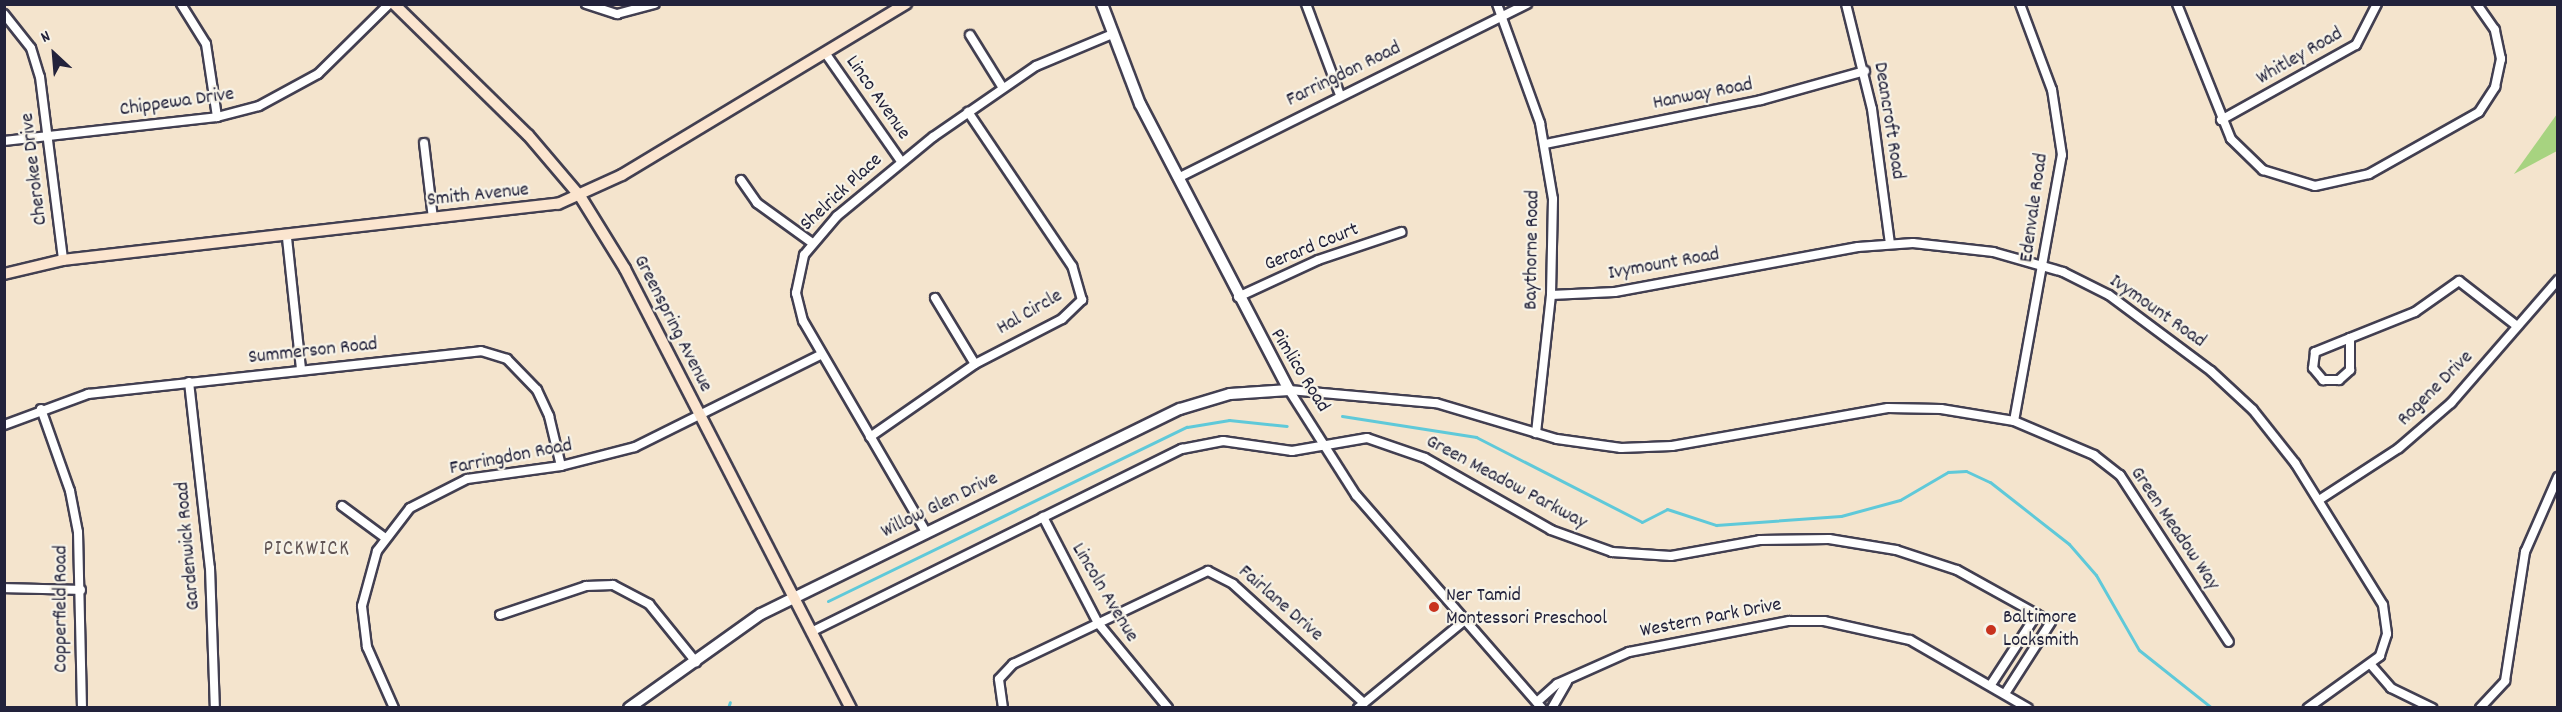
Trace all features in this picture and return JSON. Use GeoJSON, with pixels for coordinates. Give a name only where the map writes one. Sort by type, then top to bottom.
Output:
{"type":"FeatureCollection","features":[{"type":"Feature","properties":{"kind":"main road","name":"Greenspring Avenue"},"geometry":{"type":"LineString","coordinates":[[394,4],[528,135],[580,196],[699,416],[851,708]]}},
{"type":"Feature","properties":{"kind":"main road","name":"Smith Avenue"},"geometry":{"type":"LineString","coordinates":[[4,274],[63,260],[287,238],[433,218],[532,208],[580,196],[826,54],[906,4]]}},
{"type":"Feature","properties":{"kind":"street","name":"Chippewa Drive"},"geometry":{"type":"LineString","coordinates":[[4,141],[217,117],[259,106],[301,85],[389,4]]}},
{"type":"Feature","properties":{"kind":"street"},"geometry":{"type":"LineString","coordinates":[[586,4],[616,14],[655,4]]}},
{"type":"Feature","properties":{"kind":"street","name":"Pimlico Road"},"geometry":{"type":"LineString","coordinates":[[1102,4],[1110,35],[1178,178],[1237,298],[1289,390],[1356,495],[1540,705]]}},
{"type":"Feature","properties":{"kind":"street"},"geometry":{"type":"LineString","coordinates":[[1306,4],[1340,95]]}},
{"type":"Feature","properties":{"kind":"street","name":"Baythorne Road"},"geometry":{"type":"LineString","coordinates":[[1497,4],[1545,144],[1553,199],[1551,295],[1536,433]]}},
{"type":"Feature","properties":{"kind":"street","name":"Farringdon Road"},"geometry":{"type":"LineString","coordinates":[[1178,178],[1340,95],[1527,4]]}},
{"type":"Feature","properties":{"kind":"street","name":"Deancroft Road"},"geometry":{"type":"LineString","coordinates":[[1846,4],[1865,70],[1890,244]]}},
{"type":"Feature","properties":{"kind":"street","name":"Edenvale Road"},"geometry":{"type":"LineString","coordinates":[[2014,421],[2060,178],[2060,132],[2052,90],[2020,4]]}},
{"type":"Feature","properties":{"kind":"street"},"geometry":{"type":"LineString","coordinates":[[2177,4],[2221,120],[2239,149],[2277,177],[2315,186],[2369,174],[2455,129],[2488,102],[2501,59],[2495,30],[2477,4]]}},
{"type":"Feature","properties":{"kind":"street","name":"Whitley Road"},"geometry":{"type":"LineString","coordinates":[[2221,120],[2356,45],[2377,4]]}},
{"type":"Feature","properties":{"kind":"street"},"geometry":{"type":"LineString","coordinates":[[182,5],[206,44],[217,117]]}},
{"type":"Feature","properties":{"kind":"street","name":"Cherokee Drive"},"geometry":{"type":"LineString","coordinates":[[4,14],[37,62],[63,260]]}},
{"type":"Feature","properties":{"kind":"street"},"geometry":{"type":"LineString","coordinates":[[970,35],[1003,88]]}},
{"type":"Feature","properties":{"kind":"street","name":"Shelrick Place"},"geometry":{"type":"LineString","coordinates":[[926,532],[802,321],[796,293],[811,242],[901,161],[968,112],[1051,57],[1110,35]]}},
{"type":"Feature","properties":{"kind":"street","name":"Linco Avenue"},"geometry":{"type":"LineString","coordinates":[[826,54],[901,161]]}},
{"type":"Feature","properties":{"kind":"street","name":"Hanway Road"},"geometry":{"type":"LineString","coordinates":[[1545,144],[1761,100],[1865,70]]}},
{"type":"Feature","properties":{"kind":"street","name":"Hal Circle"},"geometry":{"type":"LineString","coordinates":[[870,437],[975,364],[1062,319],[1082,300],[1072,266],[968,112]]}},
{"type":"Feature","properties":{"kind":"street"},"geometry":{"type":"LineString","coordinates":[[424,143],[433,218]]}},
{"type":"Feature","properties":{"kind":"street"},"geometry":{"type":"LineString","coordinates":[[741,180],[757,203],[811,242]]}},
{"type":"Feature","properties":{"kind":"street","name":"Gerard Court"},"geometry":{"type":"LineString","coordinates":[[1237,298],[1318,260],[1401,232]]}},
{"type":"Feature","properties":{"kind":"street"},"geometry":{"type":"LineString","coordinates":[[287,238],[301,369]]}},
{"type":"Feature","properties":{"kind":"street","name":"Ivymount Road"},"geometry":{"type":"LineString","coordinates":[[1551,295],[1647,287],[1890,244],[1951,245],[2044,266],[2124,305],[2211,371],[2273,434],[2319,500],[2383,605],[2387,634],[2372,666]]}},
{"type":"Feature","properties":{"kind":"street","name":"Rogene Drive"},"geometry":{"type":"LineString","coordinates":[[2319,500],[2423,429],[2558,280]]}},
{"type":"Feature","properties":{"kind":"street"},"geometry":{"type":"LineString","coordinates":[[2350,338],[2350,370],[2339,380],[2324,380],[2313,368],[2315,352],[2350,338],[2415,312],[2459,281],[2517,326]]}},
{"type":"Feature","properties":{"kind":"street"},"geometry":{"type":"LineString","coordinates":[[935,298],[975,364]]}},
{"type":"Feature","properties":{"kind":"street","name":"Summerson Road"},"geometry":{"type":"LineString","coordinates":[[4,426],[41,409],[88,394],[465,351],[495,354],[518,368],[537,390],[549,416],[561,466]]}},
{"type":"Feature","properties":{"kind":"street","name":"Farringdon Road"},"geometry":{"type":"LineString","coordinates":[[394,708],[371,659],[363,620],[366,577],[384,537],[410,508],[453,484],[561,466],[626,450],[820,355]]}},
{"type":"Feature","properties":{"kind":"street","name":"Gardenwick Road"},"geometry":{"type":"LineString","coordinates":[[189,382],[210,568],[215,708]]}},
{"type":"Feature","properties":{"kind":"street","name":"Green Meadow Parkway"},"geometry":{"type":"LineString","coordinates":[[1289,390],[1436,403],[1536,433],[1622,448],[1672,446],[1888,408],[1941,409],[2014,421]]}},
{"type":"Feature","properties":{"kind":"street","name":"Willow Glen Drive"},"geometry":{"type":"LineString","coordinates":[[629,708],[696,662],[747,622],[926,532],[1193,403],[1289,390]]}},
{"type":"Feature","properties":{"kind":"street","name":"Copperfield Road"},"geometry":{"type":"LineString","coordinates":[[41,409],[70,491],[81,590],[82,708]]}},
{"type":"Feature","properties":{"kind":"street","name":"Green Meadow Way"},"geometry":{"type":"LineString","coordinates":[[2014,421],[2094,455],[2120,475],[2229,642]]}},
{"type":"Feature","properties":{"kind":"street","name":"Green Meadow Parkway"},"geometry":{"type":"LineString","coordinates":[[1324,444],[1356,437],[1401,447],[1551,530],[1612,552],[1671,556],[1779,538],[1857,542],[1957,570],[2051,622],[2006,692]]}},
{"type":"Feature","properties":{"kind":"street"},"geometry":{"type":"LineString","coordinates":[[811,632],[1195,445],[1223,441],[1292,452],[1324,444]]}},
{"type":"Feature","properties":{"kind":"street"},"geometry":{"type":"LineString","coordinates":[[2480,708],[2505,681],[2525,552],[2558,477]]}},
{"type":"Feature","properties":{"kind":"street"},"geometry":{"type":"LineString","coordinates":[[342,506],[384,537]]}},
{"type":"Feature","properties":{"kind":"street","name":"Lincoln Avenue"},"geometry":{"type":"LineString","coordinates":[[1043,518],[1098,623],[1168,708]]}},
{"type":"Feature","properties":{"kind":"street","name":"Fairlane Drive"},"geometry":{"type":"LineString","coordinates":[[1098,623],[1208,571],[1224,576],[1361,705]]}},
{"type":"Feature","properties":{"kind":"street"},"geometry":{"type":"LineString","coordinates":[[500,615],[586,586],[613,585],[648,604],[696,662]]}},
{"type":"Feature","properties":{"kind":"street"},"geometry":{"type":"LineString","coordinates":[[4,588],[81,590]]}},
{"type":"Feature","properties":{"kind":"street"},"geometry":{"type":"LineString","coordinates":[[1992,683],[2037,614]]}},
{"type":"Feature","properties":{"kind":"street"},"geometry":{"type":"LineString","coordinates":[[1361,705],[1465,620]]}},
{"type":"Feature","properties":{"kind":"street","name":"Western Park Drive"},"geometry":{"type":"LineString","coordinates":[[1540,705],[1557,684],[1567,682],[1629,652],[1789,621],[1879,630],[1943,655],[1992,683],[2028,708]]}},
{"type":"Feature","properties":{"kind":"street"},"geometry":{"type":"LineString","coordinates":[[1003,708],[999,679],[1013,664],[1098,623]]}},
{"type":"Feature","properties":{"kind":"street"},"geometry":{"type":"LineString","coordinates":[[2308,708],[2372,666],[2391,688],[2432,708]]}},
{"type":"Feature","properties":{"kind":"street"},"geometry":{"type":"LineString","coordinates":[[1552,708],[1567,682]]}},
{"type":"Feature","properties":{"kind":"green space"},"geometry":{"type":"Polygon","coordinates":[[[2557,114],[2557,151],[2514,174],[2557,114]]]}},
{"type":"Feature","properties":{"kind":"waterway"},"geometry":{"type":"LineString","coordinates":[[1342,416],[1476,437],[1642,522],[1667,509],[1716,525],[1841,516],[1900,500],[1948,472],[1966,471],[1990,482],[2069,544],[2096,575],[2139,650],[2212,708]]}},
{"type":"Feature","properties":{"kind":"waterway"},"geometry":{"type":"LineString","coordinates":[[828,601],[1187,427],[1229,420],[1287,426]]}},
{"type":"Feature","properties":{"kind":"waterway"},"geometry":{"type":"LineString","coordinates":[[728,708],[730,702]]}},
{"type":"Feature","properties":{"kind":"place","name":"Ner Tamid Montessori Preschool"},"geometry":{"type":"Point","coordinates":[1434,607]}},
{"type":"Feature","properties":{"kind":"place","name":"Baltimore Locksmith"},"geometry":{"type":"Point","coordinates":[1991,630]}},
{"type":"Feature","properties":{"kind":"district","name":"PICKWICK"},"geometry":{"type":"Point","coordinates":[307,550]}}]}
